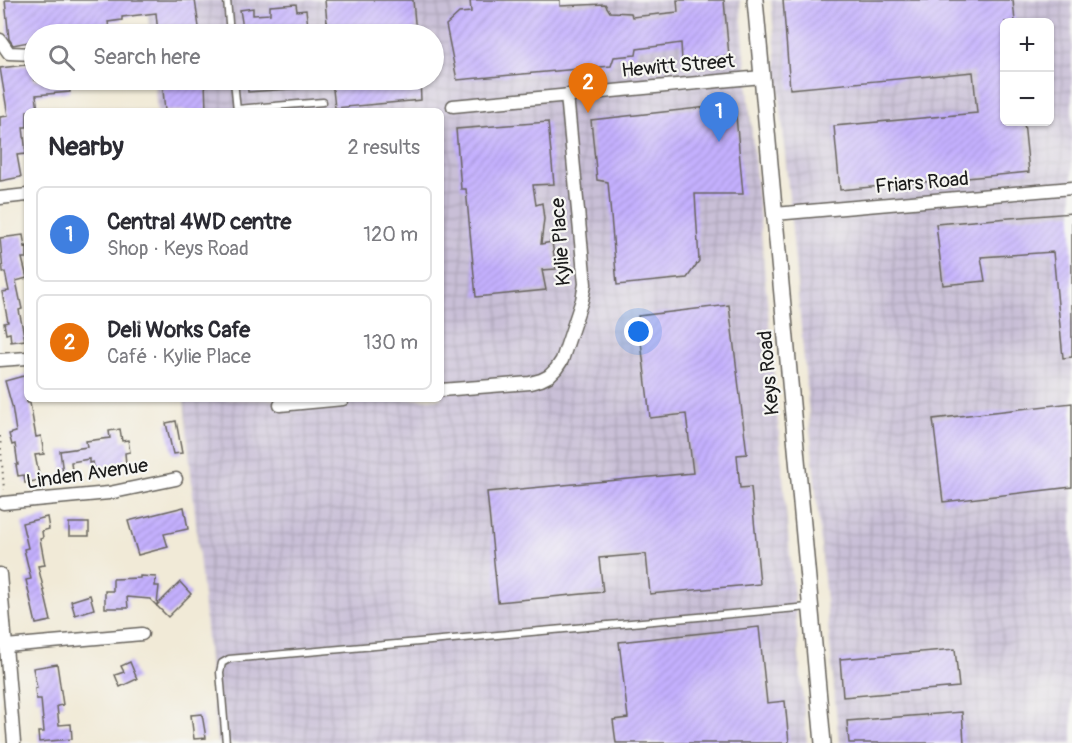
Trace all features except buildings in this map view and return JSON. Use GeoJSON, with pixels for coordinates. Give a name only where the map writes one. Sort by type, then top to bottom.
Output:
{"type":"FeatureCollection","features":[{"type":"Feature","properties":{"kind":"street","name":"Keys Road"},"geometry":{"type":"LineString","coordinates":[[755,0],[823,743]]}},
{"type":"Feature","properties":{"kind":"street"},"geometry":{"type":"LineString","coordinates":[[0,40],[9,53],[24,54]]}},
{"type":"Feature","properties":{"kind":"street","name":"Hewitt Street"},"geometry":{"type":"LineString","coordinates":[[453,106],[762,77]]}},
{"type":"Feature","properties":{"kind":"street","name":"Kylie Place"},"geometry":{"type":"LineString","coordinates":[[444,390],[541,380],[556,369],[562,360],[585,284],[567,95]]}},
{"type":"Feature","properties":{"kind":"street","name":"Friars Road"},"geometry":{"type":"LineString","coordinates":[[775,214],[1072,188]]}},
{"type":"Feature","properties":{"kind":"street"},"geometry":{"type":"LineString","coordinates":[[0,198],[24,195]]}},
{"type":"Feature","properties":{"kind":"street"},"geometry":{"type":"LineString","coordinates":[[0,360],[24,358]]}},
{"type":"Feature","properties":{"kind":"street"},"geometry":{"type":"LineString","coordinates":[[280,405],[312,402]]}},
{"type":"Feature","properties":{"kind":"street","name":"Linden Avenue"},"geometry":{"type":"LineString","coordinates":[[1,501],[109,493],[176,479]]}},
{"type":"Feature","properties":{"kind":"street"},"geometry":{"type":"LineString","coordinates":[[0,574],[14,743]]}},
{"type":"Feature","properties":{"kind":"street"},"geometry":{"type":"LineString","coordinates":[[6,646],[142,633]]}},
{"type":"Feature","properties":{"kind":"lane"},"geometry":{"type":"LineString","coordinates":[[227,0],[229,24]]}},
{"type":"Feature","properties":{"kind":"lane"},"geometry":{"type":"LineString","coordinates":[[235,90],[237,108]]}},
{"type":"Feature","properties":{"kind":"lane"},"geometry":{"type":"LineString","coordinates":[[258,108],[323,102]]}},
{"type":"Feature","properties":{"kind":"lane"},"geometry":{"type":"LineString","coordinates":[[226,743],[220,672],[222,663],[229,659],[810,607]]}},
{"type":"Feature","properties":{"kind":"path"},"geometry":{"type":"LineString","coordinates":[[0,436],[4,492],[1,501]]}},
{"type":"Feature","properties":{"kind":"shaded area"},"geometry":{"type":"Polygon","coordinates":[[[146,0],[740,0],[807,743],[217,743],[184,402],[444,402],[444,108],[157,108],[155,90],[444,90],[444,24],[149,24],[146,0]]]}},
{"type":"Feature","properties":{"kind":"shaded area"},"geometry":{"type":"Polygon","coordinates":[[[771,0],[1072,0],[1072,743],[839,743],[771,0]]]}},
{"type":"Feature","properties":{"kind":"place","name":"Deli Works Cafe"},"geometry":{"type":"Point","coordinates":[588,113]}},
{"type":"Feature","properties":{"kind":"place","name":"Central 4WD centre"},"geometry":{"type":"Point","coordinates":[719,142]}}]}
